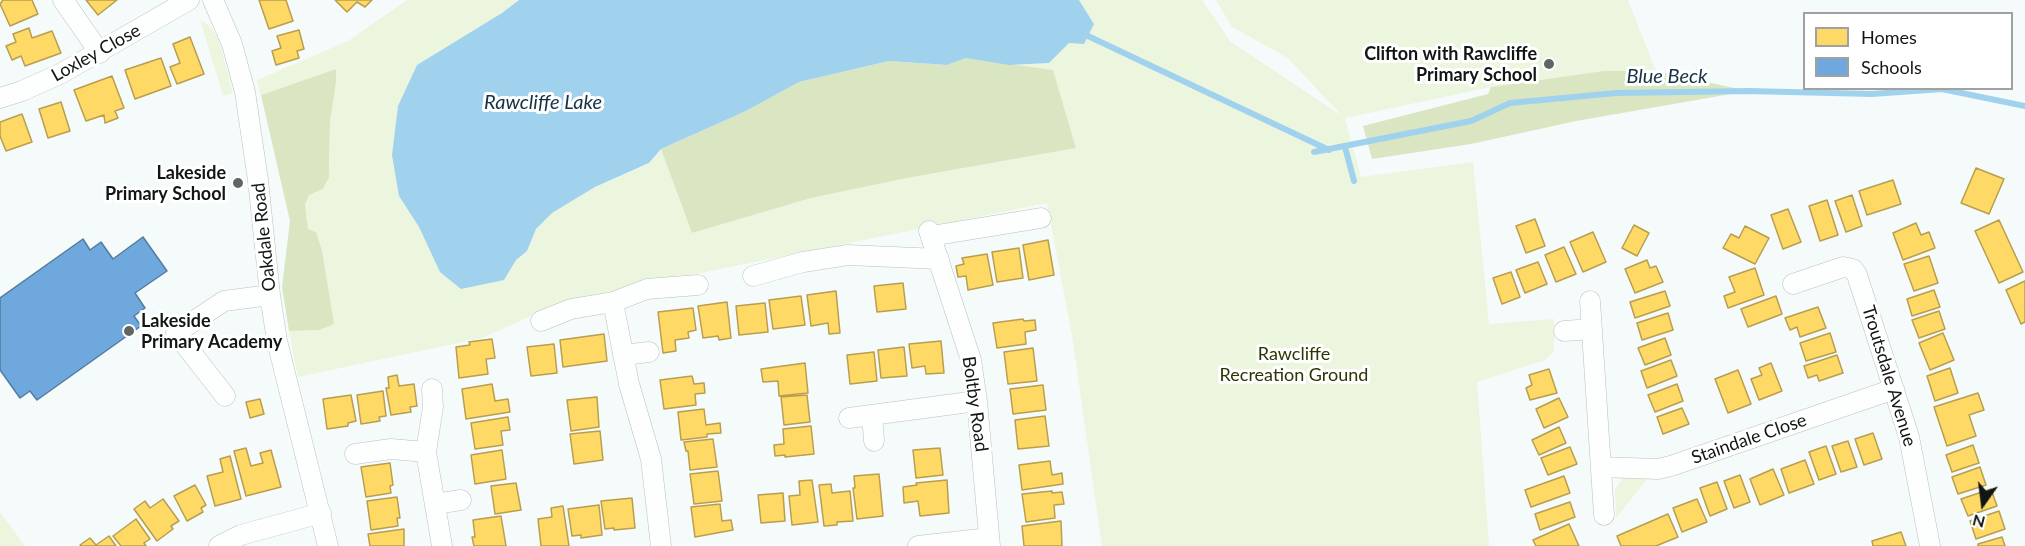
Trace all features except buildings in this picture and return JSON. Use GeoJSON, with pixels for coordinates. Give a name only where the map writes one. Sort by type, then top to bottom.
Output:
{"type":"FeatureCollection","features":[{"type":"Feature","properties":{"kind":"street"},"geometry":{"type":"LineString","coordinates":[[63,0],[100,52]]}},
{"type":"Feature","properties":{"kind":"street","name":"Loxley Close"},"geometry":{"type":"LineString","coordinates":[[0,98],[60,74],[189,0]]}},
{"type":"Feature","properties":{"kind":"street","name":"Oakdale Road"},"geometry":{"type":"LineString","coordinates":[[213,0],[232,44],[245,92],[277,341],[328,546]]}},
{"type":"Feature","properties":{"kind":"street","name":"Boltby Road"},"geometry":{"type":"LineString","coordinates":[[989,542],[977,401],[971,360],[930,233],[1041,218]]}},
{"type":"Feature","properties":{"kind":"street"},"geometry":{"type":"LineString","coordinates":[[753,276],[803,262],[848,255],[939,259]]}},
{"type":"Feature","properties":{"kind":"street","name":"Troutsdale Avenue"},"geometry":{"type":"LineString","coordinates":[[1793,284],[1844,267],[1853,269],[1857,275],[1909,437],[1930,546]]}},
{"type":"Feature","properties":{"kind":"street"},"geometry":{"type":"LineString","coordinates":[[541,321],[572,309],[613,302],[647,289],[698,285]]}},
{"type":"Feature","properties":{"kind":"street"},"geometry":{"type":"LineString","coordinates":[[225,396],[176,333],[224,300],[270,295]]}},
{"type":"Feature","properties":{"kind":"street"},"geometry":{"type":"LineString","coordinates":[[1590,301],[1604,515]]}},
{"type":"Feature","properties":{"kind":"street"},"geometry":{"type":"LineString","coordinates":[[613,302],[629,384],[651,459],[661,546]]}},
{"type":"Feature","properties":{"kind":"street"},"geometry":{"type":"LineString","coordinates":[[1563,332],[1592,329]]}},
{"type":"Feature","properties":{"kind":"street"},"geometry":{"type":"LineString","coordinates":[[623,356],[649,352]]}},
{"type":"Feature","properties":{"kind":"street","name":"Staindale Close"},"geometry":{"type":"LineString","coordinates":[[1601,467],[1658,469],[1671,466],[1894,389]]}},
{"type":"Feature","properties":{"kind":"street"},"geometry":{"type":"LineString","coordinates":[[432,390],[433,406],[426,452],[442,546]]}},
{"type":"Feature","properties":{"kind":"street"},"geometry":{"type":"LineString","coordinates":[[849,418],[977,401]]}},
{"type":"Feature","properties":{"kind":"street"},"geometry":{"type":"LineString","coordinates":[[872,415],[874,441]]}},
{"type":"Feature","properties":{"kind":"street"},"geometry":{"type":"LineString","coordinates":[[355,454],[391,449],[426,452]]}},
{"type":"Feature","properties":{"kind":"street"},"geometry":{"type":"LineString","coordinates":[[435,504],[461,500]]}},
{"type":"Feature","properties":{"kind":"street"},"geometry":{"type":"LineString","coordinates":[[219,546],[241,535],[321,513]]}},
{"type":"Feature","properties":{"kind":"street"},"geometry":{"type":"LineString","coordinates":[[918,546],[989,542]]}},
{"type":"Feature","properties":{"kind":"green space","name":"Rawcliffe Recreation Ground"},"geometry":{"type":"Polygon","coordinates":[[[407,0],[519,0],[502,13],[399,196],[419,227],[504,280],[515,260],[527,251],[536,229],[552,213],[595,187],[649,164],[661,149],[692,233],[811,198],[907,178],[1076,148],[1053,70],[1009,65],[1049,63],[1094,23],[1079,0],[1202,0],[1230,41],[1342,116],[1288,58],[1232,27],[1216,0],[1628,0],[1656,71],[1603,71],[1491,87],[1345,118],[1361,177],[1473,162],[1489,324],[1554,319],[1554,351],[1545,360],[1477,382],[1489,546],[1102,546],[1073,341],[1047,203],[567,300],[482,338],[298,377],[289,331],[319,330],[305,205],[309,195],[323,189],[330,165],[330,122],[336,69],[261,95],[257,80],[348,41],[407,0]]]}},
{"type":"Feature","properties":{"kind":"green space"},"geometry":{"type":"Polygon","coordinates":[[[200,20],[209,25],[219,41],[233,93],[223,96],[200,20]]]}},
{"type":"Feature","properties":{"kind":"green space"},"geometry":{"type":"Polygon","coordinates":[[[966,58],[1053,70],[1076,148],[907,178],[811,198],[692,233],[661,149],[746,111],[799,82],[889,61],[947,65],[966,58]]]}},
{"type":"Feature","properties":{"kind":"green space"},"geometry":{"type":"Polygon","coordinates":[[[336,69],[330,122],[329,177],[323,189],[309,195],[305,205],[308,229],[316,232],[322,251],[334,324],[319,330],[289,331],[282,287],[290,221],[261,95],[336,69]]]}},
{"type":"Feature","properties":{"kind":"green space"},"geometry":{"type":"Polygon","coordinates":[[[1603,71],[1656,71],[1748,91],[1576,121],[1471,144],[1372,159],[1363,126],[1488,94],[1491,87],[1603,71]]]}},
{"type":"Feature","properties":{"kind":"green space"},"geometry":{"type":"Polygon","coordinates":[[[1630,476],[1648,478],[1616,518],[1615,489],[1623,478],[1630,476]]]}},
{"type":"Feature","properties":{"kind":"green space"},"geometry":{"type":"Polygon","coordinates":[[[0,512],[25,546],[0,546],[0,512]]]}},
{"type":"Feature","properties":{"kind":"water","name":"Rawcliffe Lake"},"geometry":{"type":"Polygon","coordinates":[[[519,0],[1079,0],[1094,24],[1084,44],[1069,43],[1049,63],[1009,65],[966,58],[947,65],[889,61],[799,82],[746,111],[661,149],[649,163],[595,187],[552,213],[536,229],[527,251],[516,260],[504,280],[461,289],[440,272],[419,227],[399,196],[392,155],[398,106],[417,65],[502,13],[519,0]]]}},
{"type":"Feature","properties":{"kind":"waterway"},"geometry":{"type":"LineString","coordinates":[[1088,36],[1329,150]]}},
{"type":"Feature","properties":{"kind":"waterway","name":"Blue Beck"},"geometry":{"type":"LineString","coordinates":[[1314,152],[1471,121],[1510,103],[1616,93],[1748,91],[1872,94],[1928,90]]}},
{"type":"Feature","properties":{"kind":"waterway","name":"Blue Beck"},"geometry":{"type":"LineString","coordinates":[[1947,90],[2025,106]]}},
{"type":"Feature","properties":{"kind":"waterway"},"geometry":{"type":"LineString","coordinates":[[1345,147],[1354,181]]}},
{"type":"Feature","properties":{"kind":"place","name":"Clifton with Rawcliffe Primary School"},"geometry":{"type":"Point","coordinates":[1549,64]}},
{"type":"Feature","properties":{"kind":"place","name":"Lakeside Primary School"},"geometry":{"type":"Point","coordinates":[238,183]}},
{"type":"Feature","properties":{"kind":"place","name":"Lakeside Primary Academy"},"geometry":{"type":"Point","coordinates":[129,331]}}]}
